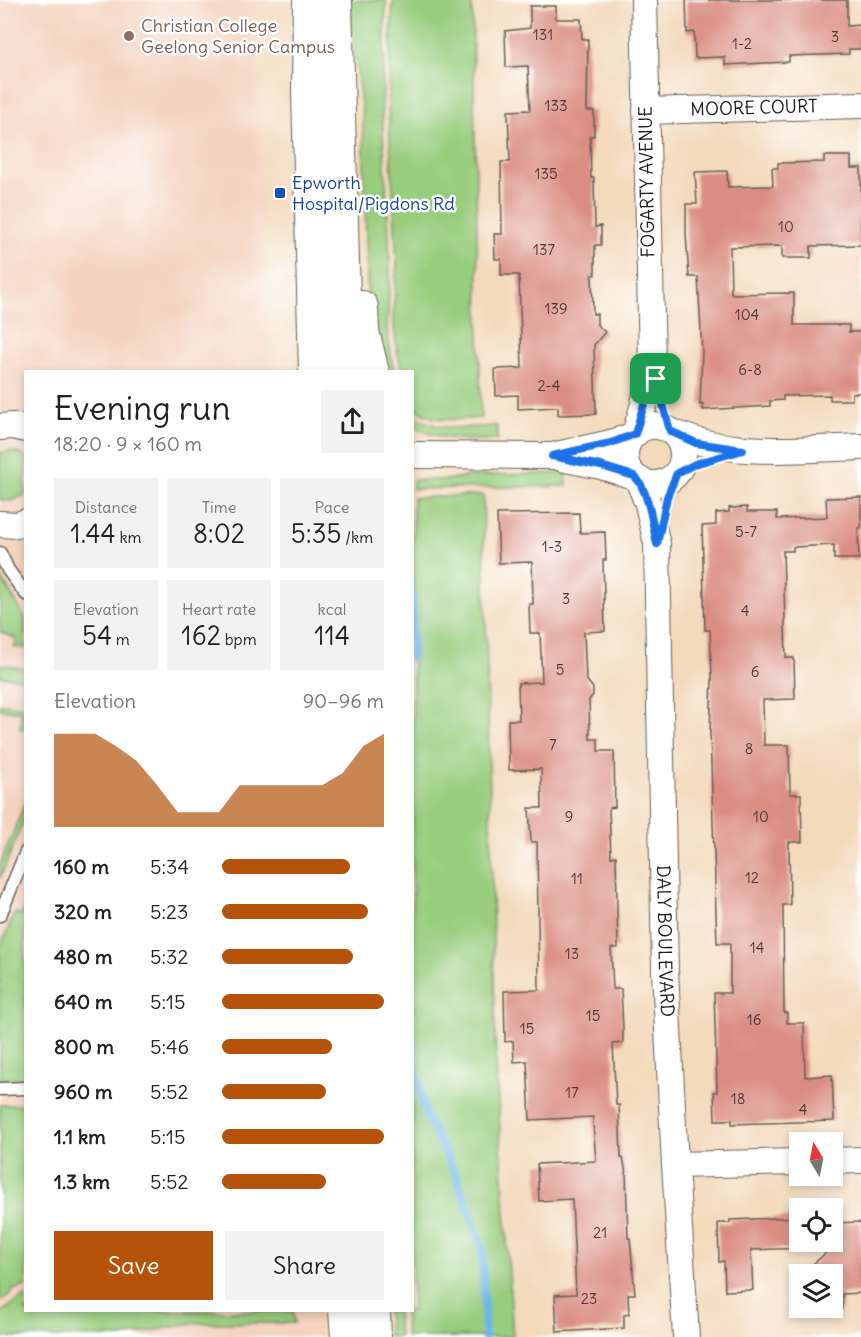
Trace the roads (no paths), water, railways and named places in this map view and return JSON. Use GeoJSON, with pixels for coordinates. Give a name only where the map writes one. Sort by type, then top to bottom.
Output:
{"type":"FeatureCollection","features":[{"type":"Feature","properties":{"kind":"street","name":"FOGARTY AVENUE"},"geometry":{"type":"LineString","coordinates":[[644,0],[652,364]]}},
{"type":"Feature","properties":{"kind":"street"},"geometry":{"type":"LineString","coordinates":[[315,370],[308,92],[327,3]]}},
{"type":"Feature","properties":{"kind":"street"},"geometry":{"type":"LineString","coordinates":[[327,3],[346,370]]}},
{"type":"Feature","properties":{"kind":"street"},"geometry":{"type":"LineString","coordinates":[[327,3],[351,69],[359,169],[363,331],[373,370]]}},
{"type":"Feature","properties":{"kind":"street","name":"MOORE COURT"},"geometry":{"type":"LineString","coordinates":[[646,111],[861,105]]}},
{"type":"Feature","properties":{"kind":"street"},"geometry":{"type":"LineString","coordinates":[[652,364],[671,432],[678,439],[683,456],[676,474]]}},
{"type":"Feature","properties":{"kind":"street"},"geometry":{"type":"LineString","coordinates":[[636,478],[629,470],[625,456],[644,404],[652,364]]}},
{"type":"Feature","properties":{"kind":"street"},"geometry":{"type":"LineString","coordinates":[[0,427],[13,426],[24,429]]}},
{"type":"Feature","properties":{"kind":"street"},"geometry":{"type":"LineString","coordinates":[[552,456],[611,443],[633,435],[641,429],[656,426],[696,443],[743,450],[861,447]]}},
{"type":"Feature","properties":{"kind":"street"},"geometry":{"type":"LineString","coordinates":[[414,455],[552,456],[601,466],[648,483],[658,484],[695,464],[743,450]]}},
{"type":"Feature","properties":{"kind":"street","name":"DALY BOULEVARD"},"geometry":{"type":"LineString","coordinates":[[657,544],[667,497],[676,474]]}},
{"type":"Feature","properties":{"kind":"street","name":"DALY BOULEVARD"},"geometry":{"type":"LineString","coordinates":[[636,478],[648,504],[657,544],[665,971],[687,1337]]}},
{"type":"Feature","properties":{"kind":"street"},"geometry":{"type":"LineString","coordinates":[[0,524],[17,525],[24,523]]}},
{"type":"Feature","properties":{"kind":"street"},"geometry":{"type":"LineString","coordinates":[[843,1161],[861,1160]]}},
{"type":"Feature","properties":{"kind":"street"},"geometry":{"type":"LineString","coordinates":[[675,1165],[789,1162]]}},
{"type":"Feature","properties":{"kind":"street"},"geometry":{"type":"LineString","coordinates":[[345,1312],[347,1337]]}},
{"type":"Feature","properties":{"kind":"street"},"geometry":{"type":"LineString","coordinates":[[374,1312],[375,1337]]}},
{"type":"Feature","properties":{"kind":"lane"},"geometry":{"type":"LineString","coordinates":[[0,553],[8,570],[24,591]]}},
{"type":"Feature","properties":{"kind":"lane"},"geometry":{"type":"LineString","coordinates":[[0,915],[24,857]]}},
{"type":"Feature","properties":{"kind":"lane"},"geometry":{"type":"LineString","coordinates":[[0,1089],[24,1088]]}},
{"type":"Feature","properties":{"kind":"waterway"},"geometry":{"type":"LineString","coordinates":[[414,1054],[425,1114],[456,1175],[482,1248],[485,1337]]}},
{"type":"Feature","properties":{"kind":"place","name":"Christian College Geelong Senior Campus"},"geometry":{"type":"Point","coordinates":[129,36]}},
{"type":"Feature","properties":{"kind":"place","name":"Epworth Hospital/Pigdons Rd"},"geometry":{"type":"Point","coordinates":[280,193]}}]}
